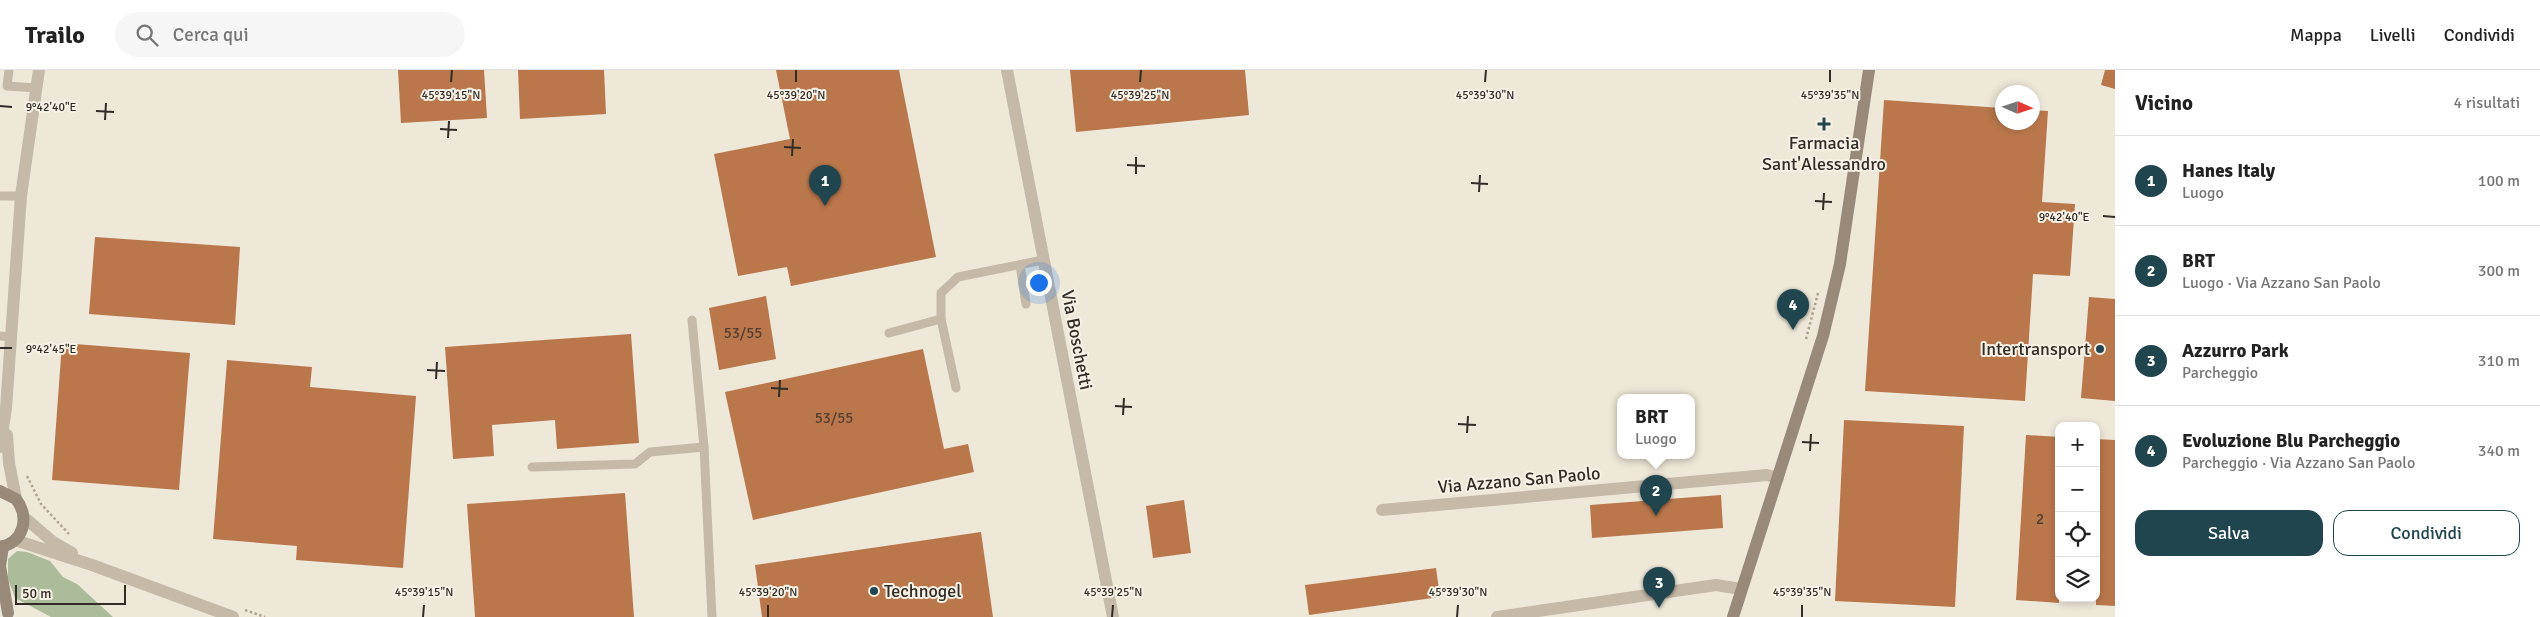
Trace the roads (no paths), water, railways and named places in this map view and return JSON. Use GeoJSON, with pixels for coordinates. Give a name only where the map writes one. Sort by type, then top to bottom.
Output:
{"type":"FeatureCollection","features":[{"type":"Feature","properties":{"kind":"street"},"geometry":{"type":"LineString","coordinates":[[39,70],[21,196],[5,336],[9,463],[16,499],[25,518],[53,542],[92,564]]}},
{"type":"Feature","properties":{"kind":"street","name":"Via Boschetti"},"geometry":{"type":"LineString","coordinates":[[1007,70],[1113,617]]}},
{"type":"Feature","properties":{"kind":"street"},"geometry":{"type":"LineString","coordinates":[[1733,617],[1823,336],[1840,264],[1869,70]]}},
{"type":"Feature","properties":{"kind":"street"},"geometry":{"type":"LineString","coordinates":[[0,447],[6,408]]}},
{"type":"Feature","properties":{"kind":"street","name":"Via Azzano San Paolo"},"geometry":{"type":"LineString","coordinates":[[1382,510],[1767,475],[1778,478]]}},
{"type":"Feature","properties":{"kind":"street"},"geometry":{"type":"LineString","coordinates":[[0,491],[16,499]]}},
{"type":"Feature","properties":{"kind":"street"},"geometry":{"type":"LineString","coordinates":[[8,615],[0,566],[2,547],[15,540],[22,530],[25,518]]}},
{"type":"Feature","properties":{"kind":"street"},"geometry":{"type":"LineString","coordinates":[[15,540],[236,612]]}},
{"type":"Feature","properties":{"kind":"street"},"geometry":{"type":"LineString","coordinates":[[1497,617],[1716,585],[1741,589]]}},
{"type":"Feature","properties":{"kind":"street"},"geometry":{"type":"LineString","coordinates":[[0,591],[8,615]]}},
{"type":"Feature","properties":{"kind":"lane"},"geometry":{"type":"LineString","coordinates":[[9,70],[7,86],[37,88]]}},
{"type":"Feature","properties":{"kind":"lane"},"geometry":{"type":"LineString","coordinates":[[0,196],[21,196]]}},
{"type":"Feature","properties":{"kind":"lane"},"geometry":{"type":"LineString","coordinates":[[956,388],[941,319],[942,293],[958,277],[1043,260]]}},
{"type":"Feature","properties":{"kind":"lane"},"geometry":{"type":"LineString","coordinates":[[1020,264],[1026,304]]}},
{"type":"Feature","properties":{"kind":"lane"},"geometry":{"type":"LineString","coordinates":[[890,333],[941,319]]}},
{"type":"Feature","properties":{"kind":"lane"},"geometry":{"type":"LineString","coordinates":[[692,320],[704,447],[712,617]]}},
{"type":"Feature","properties":{"kind":"lane"},"geometry":{"type":"LineString","coordinates":[[532,467],[635,464],[650,452],[704,447]]}},
{"type":"Feature","properties":{"kind":"place","name":"Farmacia Sant'Alessandro"},"geometry":{"type":"Point","coordinates":[1824,124]}},
{"type":"Feature","properties":{"kind":"place","name":"Hanes Italy"},"geometry":{"type":"Point","coordinates":[825,206]}},
{"type":"Feature","properties":{"kind":"place","name":"Evoluzione Blu Parcheggio"},"geometry":{"type":"Point","coordinates":[1793,330]}},
{"type":"Feature","properties":{"kind":"place","name":"Intertransport"},"geometry":{"type":"Point","coordinates":[2100,349]}},
{"type":"Feature","properties":{"kind":"place","name":"BRT"},"geometry":{"type":"Point","coordinates":[1656,516]}},
{"type":"Feature","properties":{"kind":"place","name":"Technogel"},"geometry":{"type":"Point","coordinates":[874,591]}},
{"type":"Feature","properties":{"kind":"place","name":"Azzurro Park"},"geometry":{"type":"Point","coordinates":[1659,608]}}]}
